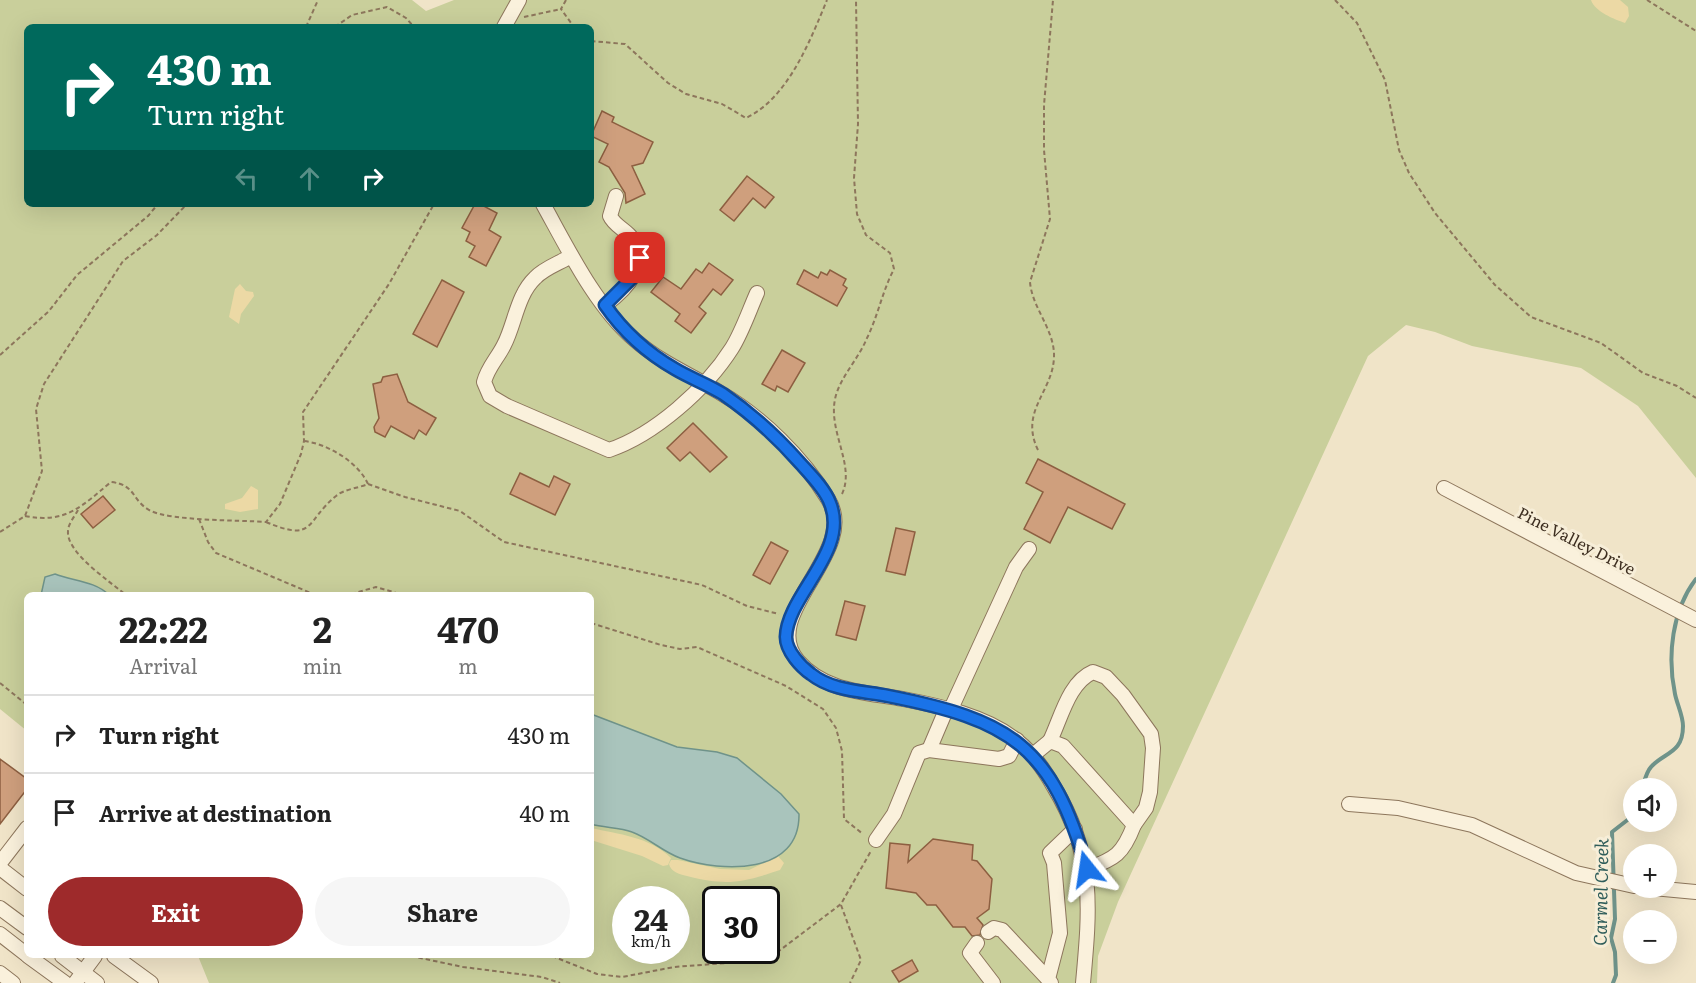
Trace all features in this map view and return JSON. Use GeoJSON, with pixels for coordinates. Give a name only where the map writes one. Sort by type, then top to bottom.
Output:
{"type":"FeatureCollection","features":[{"type":"Feature","properties":{"kind":"street"},"geometry":{"type":"LineString","coordinates":[[506,24],[516,6]]}},
{"type":"Feature","properties":{"kind":"street"},"geometry":{"type":"LineString","coordinates":[[605,305],[633,277],[640,258],[633,240],[610,216],[616,196]]}},
{"type":"Feature","properties":{"kind":"street"},"geometry":{"type":"LineString","coordinates":[[545,207],[572,256],[605,305],[634,339],[675,369],[747,411],[779,439],[830,502],[833,513],[833,534],[793,616],[786,638],[795,657],[820,681],[838,688],[948,710],[986,723],[1017,740],[1033,755],[1066,807],[1087,869],[1090,911],[1083,983]]}},
{"type":"Feature","properties":{"kind":"street"},"geometry":{"type":"LineString","coordinates":[[572,256],[537,275],[529,284],[502,348],[488,367],[484,382],[490,396],[507,406],[609,450],[629,443],[651,428],[704,384],[734,346],[757,294]]}},
{"type":"Feature","properties":{"kind":"street","name":"Pine Valley Drive"},"geometry":{"type":"LineString","coordinates":[[1444,488],[1691,617]]}},
{"type":"Feature","properties":{"kind":"street"},"geometry":{"type":"LineString","coordinates":[[928,750],[1016,567],[1029,549]]}},
{"type":"Feature","properties":{"kind":"street"},"geometry":{"type":"LineString","coordinates":[[1033,755],[1050,741],[1082,677],[1093,672],[1106,677],[1143,719],[1151,734],[1154,748],[1150,792],[1146,808],[1134,825],[1127,843],[1113,860],[1087,869]]}},
{"type":"Feature","properties":{"kind":"street"},"geometry":{"type":"LineString","coordinates":[[876,840],[894,814],[918,753],[928,750],[999,759],[1009,756],[1017,740]]}},
{"type":"Feature","properties":{"kind":"street"},"geometry":{"type":"LineString","coordinates":[[1050,741],[1063,746],[1134,825]]}},
{"type":"Feature","properties":{"kind":"street"},"geometry":{"type":"LineString","coordinates":[[1349,804],[1398,808],[1472,825],[1576,873],[1622,884]]}},
{"type":"Feature","properties":{"kind":"street"},"geometry":{"type":"LineString","coordinates":[[1049,981],[1060,933],[1054,863],[1050,853],[1075,829]]}},
{"type":"Feature","properties":{"kind":"street"},"geometry":{"type":"LineString","coordinates":[[0,863],[24,832]]}},
{"type":"Feature","properties":{"kind":"street"},"geometry":{"type":"LineString","coordinates":[[0,868],[24,886]]}},
{"type":"Feature","properties":{"kind":"street"},"geometry":{"type":"LineString","coordinates":[[1677,890],[1696,892]]}},
{"type":"Feature","properties":{"kind":"street"},"geometry":{"type":"LineString","coordinates":[[0,908],[24,926]]}},
{"type":"Feature","properties":{"kind":"street"},"geometry":{"type":"LineString","coordinates":[[988,932],[994,928],[1002,930],[1049,981]]}},
{"type":"Feature","properties":{"kind":"street"},"geometry":{"type":"LineString","coordinates":[[0,934],[24,952]]}},
{"type":"Feature","properties":{"kind":"street"},"geometry":{"type":"LineString","coordinates":[[977,943],[970,953],[993,983]]}},
{"type":"Feature","properties":{"kind":"street"},"geometry":{"type":"LineString","coordinates":[[32,958],[64,983]]}},
{"type":"Feature","properties":{"kind":"street"},"geometry":{"type":"LineString","coordinates":[[65,958],[79,977],[97,983]]}},
{"type":"Feature","properties":{"kind":"street"},"geometry":{"type":"LineString","coordinates":[[79,977],[93,958]]}},
{"type":"Feature","properties":{"kind":"street"},"geometry":{"type":"LineString","coordinates":[[117,958],[151,983]]}},
{"type":"Feature","properties":{"kind":"street"},"geometry":{"type":"LineString","coordinates":[[0,974],[13,983]]}},
{"type":"Feature","properties":{"kind":"path"},"geometry":{"type":"LineString","coordinates":[[307,24],[318,0]]}},
{"type":"Feature","properties":{"kind":"path"},"geometry":{"type":"LineString","coordinates":[[516,6],[525,18],[561,9],[566,0]]}},
{"type":"Feature","properties":{"kind":"path"},"geometry":{"type":"LineString","coordinates":[[594,41],[625,44],[668,83],[686,94],[722,104],[746,118],[762,110],[793,71],[813,35],[827,0]]}},
{"type":"Feature","properties":{"kind":"path"},"geometry":{"type":"LineString","coordinates":[[833,513],[846,486],[848,473],[839,447],[834,411],[836,396],[867,339],[882,291],[894,269],[890,253],[866,235],[857,214],[854,178],[858,124],[856,0]]}},
{"type":"Feature","properties":{"kind":"path"},"geometry":{"type":"LineString","coordinates":[[1038,450],[1033,439],[1032,423],[1035,406],[1048,379],[1054,357],[1051,339],[1031,293],[1030,282],[1050,219],[1044,150],[1044,105],[1053,0]]}},
{"type":"Feature","properties":{"kind":"path"},"geometry":{"type":"LineString","coordinates":[[1335,0],[1357,23],[1385,80],[1399,150],[1409,173],[1435,213],[1495,285],[1531,317],[1601,344],[1643,373],[1677,386],[1696,398]]}},
{"type":"Feature","properties":{"kind":"path"},"geometry":{"type":"LineString","coordinates":[[1647,0],[1696,31]]}},
{"type":"Feature","properties":{"kind":"path"},"geometry":{"type":"LineString","coordinates":[[339,24],[352,15],[387,7],[406,18],[411,24]]}},
{"type":"Feature","properties":{"kind":"path"},"geometry":{"type":"LineString","coordinates":[[561,9],[572,24]]}},
{"type":"Feature","properties":{"kind":"path"},"geometry":{"type":"LineString","coordinates":[[0,355],[49,310],[77,275],[140,224],[155,207]]}},
{"type":"Feature","properties":{"kind":"path"},"geometry":{"type":"LineString","coordinates":[[0,532],[26,516],[42,471],[36,409],[44,384],[123,261],[157,235],[184,207]]}},
{"type":"Feature","properties":{"kind":"path"},"geometry":{"type":"LineString","coordinates":[[266,522],[280,504],[304,441],[303,412],[389,284],[432,207]]}},
{"type":"Feature","properties":{"kind":"path"},"geometry":{"type":"LineString","coordinates":[[304,441],[318,443],[334,452],[363,475],[368,484]]}},
{"type":"Feature","properties":{"kind":"path"},"geometry":{"type":"LineString","coordinates":[[122,592],[77,553],[68,542],[68,529],[79,509],[111,482],[125,483],[151,511],[199,519],[266,522],[298,531],[309,527],[337,495],[368,484],[405,497],[460,511],[504,542],[702,585],[757,610],[793,616]]}},
{"type":"Feature","properties":{"kind":"path"},"geometry":{"type":"LineString","coordinates":[[26,516],[45,520],[79,509]]}},
{"type":"Feature","properties":{"kind":"path"},"geometry":{"type":"LineString","coordinates":[[199,519],[208,542],[216,553],[309,592]]}},
{"type":"Feature","properties":{"kind":"path"},"geometry":{"type":"LineString","coordinates":[[358,592],[376,587],[393,592]]}},
{"type":"Feature","properties":{"kind":"path"},"geometry":{"type":"LineString","coordinates":[[557,958],[597,974],[622,977],[674,967],[767,960],[841,904],[876,840],[858,831],[844,819],[842,751],[836,728],[823,709],[786,686],[697,647],[680,649],[661,645],[594,623]]}},
{"type":"Feature","properties":{"kind":"path"},"geometry":{"type":"LineString","coordinates":[[0,683],[24,703]]}},
{"type":"Feature","properties":{"kind":"path"},"geometry":{"type":"LineString","coordinates":[[841,904],[861,960],[850,983]]}},
{"type":"Feature","properties":{"kind":"path"},"geometry":{"type":"LineString","coordinates":[[420,958],[463,968],[542,977],[560,983]]}},
{"type":"Feature","properties":{"kind":"green space"},"geometry":{"type":"Polygon","coordinates":[[[0,0],[412,0],[426,11],[454,0],[1696,0],[1696,478],[1638,406],[1581,368],[1472,346],[1435,332],[1406,325],[1368,356],[1118,902],[1098,956],[1097,983],[209,983],[199,958],[594,958],[594,592],[24,592],[24,729],[0,709],[0,0]]]}},
{"type":"Feature","properties":{"kind":"sand"},"geometry":{"type":"Polygon","coordinates":[[[1591,0],[1620,0],[1628,7],[1629,16],[1625,23],[1596,8],[1591,0]]]}},
{"type":"Feature","properties":{"kind":"sand"},"geometry":{"type":"Polygon","coordinates":[[[240,284],[246,291],[253,292],[254,296],[241,314],[239,324],[229,317],[235,289],[240,284]]]}},
{"type":"Feature","properties":{"kind":"sand"},"geometry":{"type":"Polygon","coordinates":[[[251,486],[258,490],[258,509],[240,512],[225,509],[225,504],[242,498],[251,486]]]}},
{"type":"Feature","properties":{"kind":"sand"},"geometry":{"type":"Polygon","coordinates":[[[594,829],[644,841],[671,858],[668,865],[663,866],[642,856],[594,841],[594,829]]]}},
{"type":"Feature","properties":{"kind":"sand"},"geometry":{"type":"Polygon","coordinates":[[[778,856],[784,863],[780,870],[734,882],[713,881],[684,875],[673,871],[669,864],[671,860],[678,860],[720,869],[749,870],[778,856]]]}},
{"type":"Feature","properties":{"kind":"water"},"geometry":{"type":"Polygon","coordinates":[[[55,574],[91,584],[105,592],[42,592],[45,577],[55,574]]]}},
{"type":"Feature","properties":{"kind":"water"},"geometry":{"type":"Polygon","coordinates":[[[594,715],[677,747],[717,752],[737,758],[781,794],[799,814],[796,834],[787,849],[773,859],[736,867],[697,863],[680,858],[632,832],[594,825],[594,715]]]}},
{"type":"Feature","properties":{"kind":"building"},"geometry":{"type":"Polygon","coordinates":[[[602,111],[614,117],[612,122],[653,142],[643,163],[632,166],[645,194],[626,203],[625,193],[609,167],[599,162],[608,144],[594,137],[594,129],[602,111]]]}},
{"type":"Feature","properties":{"kind":"building"},"geometry":{"type":"Polygon","coordinates":[[[747,176],[774,197],[765,208],[753,198],[734,221],[720,210],[747,176]]]}},
{"type":"Feature","properties":{"kind":"building"},"geometry":{"type":"Polygon","coordinates":[[[473,207],[486,207],[497,213],[489,230],[501,237],[486,266],[469,257],[475,246],[466,241],[470,232],[462,228],[473,207]]]}},
{"type":"Feature","properties":{"kind":"building"},"geometry":{"type":"Polygon","coordinates":[[[709,263],[733,280],[721,295],[713,289],[699,307],[706,313],[691,333],[675,321],[680,314],[651,292],[663,277],[681,289],[696,269],[702,273],[709,263]]]}},
{"type":"Feature","properties":{"kind":"building"},"geometry":{"type":"Polygon","coordinates":[[[804,270],[818,278],[821,272],[827,275],[830,270],[846,279],[843,285],[847,288],[837,306],[797,284],[804,270]]]}},
{"type":"Feature","properties":{"kind":"building"},"geometry":{"type":"Polygon","coordinates":[[[442,280],[464,292],[437,347],[413,334],[442,280]]]}},
{"type":"Feature","properties":{"kind":"building"},"geometry":{"type":"Polygon","coordinates":[[[782,350],[805,363],[788,392],[777,386],[775,391],[762,384],[782,350]]]}},
{"type":"Feature","properties":{"kind":"building"},"geometry":{"type":"Polygon","coordinates":[[[397,374],[408,402],[436,418],[426,435],[419,430],[414,439],[391,426],[385,437],[375,432],[374,427],[379,418],[373,384],[381,382],[383,377],[397,374]]]}},
{"type":"Feature","properties":{"kind":"building"},"geometry":{"type":"Polygon","coordinates":[[[693,423],[727,457],[710,472],[690,452],[680,461],[667,448],[693,423]]]}},
{"type":"Feature","properties":{"kind":"building"},"geometry":{"type":"Polygon","coordinates":[[[1038,459],[1125,504],[1112,529],[1068,507],[1050,543],[1024,529],[1043,492],[1026,483],[1038,459]]]}},
{"type":"Feature","properties":{"kind":"building"},"geometry":{"type":"Polygon","coordinates":[[[520,473],[549,487],[554,476],[570,484],[555,515],[510,494],[520,473]]]}},
{"type":"Feature","properties":{"kind":"building"},"geometry":{"type":"Polygon","coordinates":[[[103,496],[115,510],[93,528],[81,514],[103,496]]]}},
{"type":"Feature","properties":{"kind":"building"},"geometry":{"type":"Polygon","coordinates":[[[896,528],[915,532],[905,575],[886,571],[896,528]]]}},
{"type":"Feature","properties":{"kind":"building"},"geometry":{"type":"Polygon","coordinates":[[[771,542],[788,551],[770,584],[753,575],[771,542]]]}},
{"type":"Feature","properties":{"kind":"building"},"geometry":{"type":"Polygon","coordinates":[[[845,601],[865,606],[856,640],[836,635],[845,601]]]}},
{"type":"Feature","properties":{"kind":"building"},"geometry":{"type":"Polygon","coordinates":[[[0,759],[24,777],[24,793],[0,824],[0,759]]]}},
{"type":"Feature","properties":{"kind":"building"},"geometry":{"type":"Polygon","coordinates":[[[933,839],[973,845],[972,860],[977,861],[992,879],[989,909],[977,918],[983,925],[980,935],[972,936],[965,927],[953,927],[936,905],[927,905],[916,893],[886,888],[890,843],[910,845],[908,862],[933,839]]]}},
{"type":"Feature","properties":{"kind":"building"},"geometry":{"type":"Polygon","coordinates":[[[912,960],[918,971],[899,982],[892,971],[912,960]]]}},
{"type":"Feature","properties":{"kind":"waterway","name":"Carmel Creek"},"geometry":{"type":"LineString","coordinates":[[1645,778],[1649,769],[1676,747],[1682,735],[1683,722],[1675,694],[1672,649],[1681,605],[1696,579]]}},
{"type":"Feature","properties":{"kind":"waterway","name":"Carmel Creek"},"geometry":{"type":"LineString","coordinates":[[1613,983],[1616,975],[1615,952],[1611,938],[1615,919],[1612,832],[1623,823]]}},
{"type":"Feature","properties":{"kind":"route"},"geometry":{"type":"LineString","coordinates":[[640,258],[633,277],[605,305],[612,315],[634,339],[660,359],[721,393],[747,411],[779,439],[805,468],[830,502],[833,513],[833,534],[789,623],[787,644],[795,657],[808,673],[838,688],[909,700],[940,708],[986,723],[1015,739],[1033,755],[1066,807],[1087,869]]}}]}
